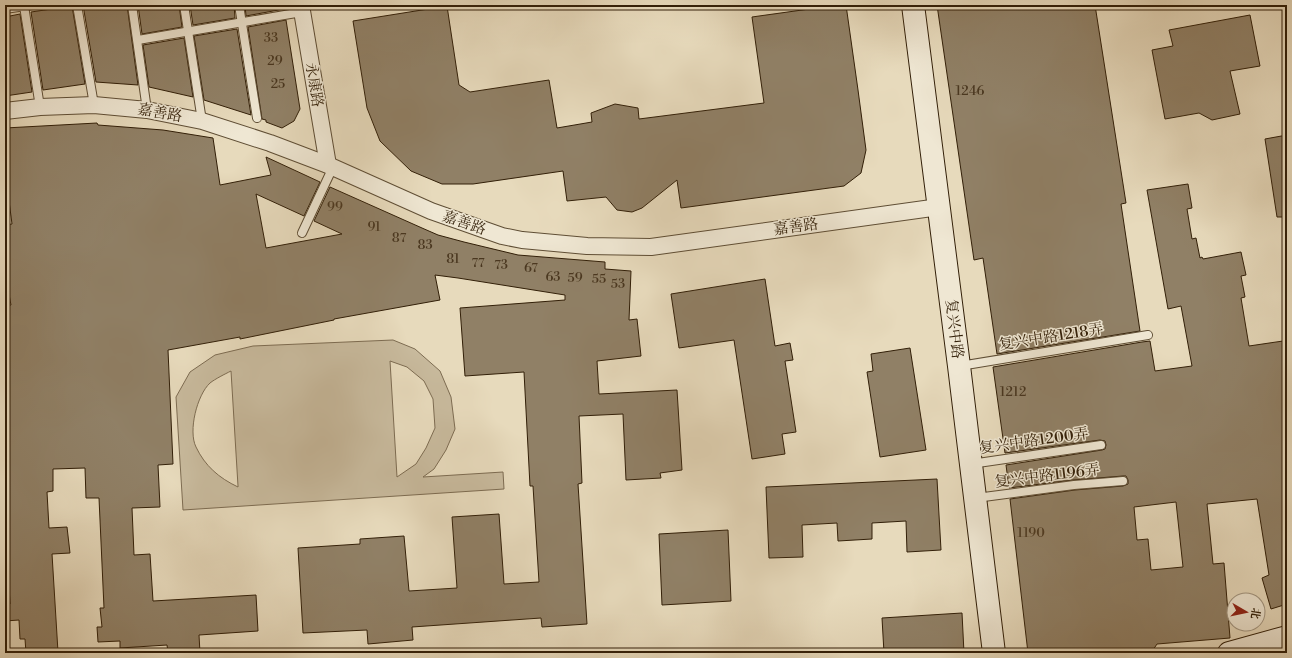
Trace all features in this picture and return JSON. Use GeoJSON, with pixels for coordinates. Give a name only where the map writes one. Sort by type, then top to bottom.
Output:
{"type":"FeatureCollection","features":[{"type":"Feature","properties":{"kind":"main road","name":"复兴中路"},"geometry":{"type":"LineString","coordinates":[[913,5],[994,653]]}},
{"type":"Feature","properties":{"kind":"main road"},"geometry":{"type":"LineString","coordinates":[[1230,653],[1287,637]]}},
{"type":"Feature","properties":{"kind":"street","name":"永康路"},"geometry":{"type":"LineString","coordinates":[[301,8],[331,166]]}},
{"type":"Feature","properties":{"kind":"street","name":"嘉善路"},"geometry":{"type":"LineString","coordinates":[[5,112],[40,107],[94,106],[147,110],[202,121],[263,141],[331,166],[431,211],[502,236],[522,240],[587,246],[651,247],[938,207]]}},
{"type":"Feature","properties":{"kind":"lane"},"geometry":{"type":"LineString","coordinates":[[77,5],[94,106]]}},
{"type":"Feature","properties":{"kind":"lane"},"geometry":{"type":"LineString","coordinates":[[132,5],[147,110]]}},
{"type":"Feature","properties":{"kind":"lane"},"geometry":{"type":"LineString","coordinates":[[184,5],[202,121]]}},
{"type":"Feature","properties":{"kind":"lane"},"geometry":{"type":"LineString","coordinates":[[239,5],[257,118]]}},
{"type":"Feature","properties":{"kind":"lane"},"geometry":{"type":"LineString","coordinates":[[5,9],[28,6],[40,107]]}},
{"type":"Feature","properties":{"kind":"lane"},"geometry":{"type":"LineString","coordinates":[[138,40],[242,22],[301,8]]}},
{"type":"Feature","properties":{"kind":"lane"},"geometry":{"type":"LineString","coordinates":[[302,233],[331,166]]}},
{"type":"Feature","properties":{"kind":"lane","name":"复兴中路1218弄"},"geometry":{"type":"LineString","coordinates":[[959,366],[1148,335]]}},
{"type":"Feature","properties":{"kind":"lane","name":"复兴中路1200弄"},"geometry":{"type":"LineString","coordinates":[[970,464],[1101,445]]}},
{"type":"Feature","properties":{"kind":"lane","name":"复兴中路1196弄"},"geometry":{"type":"LineString","coordinates":[[975,498],[1074,485],[1123,481]]}},
{"type":"Feature","properties":{"kind":"shaded area"},"geometry":{"type":"Polygon","coordinates":[[[393,340],[415,349],[440,371],[451,397],[455,429],[446,450],[434,469],[423,477],[503,472],[504,489],[183,510],[176,397],[190,372],[215,355],[253,346],[393,340]],[[390,361],[397,477],[416,464],[426,448],[435,428],[433,399],[424,381],[407,367],[390,361]],[[231,371],[212,381],[205,389],[195,414],[193,432],[196,447],[208,466],[225,480],[238,487],[238,486],[231,371]]]}},
{"type":"Feature","properties":{"kind":"building"},"geometry":{"type":"Polygon","coordinates":[[[83,5],[127,5],[138,85],[96,82],[83,5]]]}},
{"type":"Feature","properties":{"kind":"building"},"geometry":{"type":"Polygon","coordinates":[[[138,5],[179,5],[182,27],[142,34],[138,5]]]}},
{"type":"Feature","properties":{"kind":"building"},"geometry":{"type":"Polygon","coordinates":[[[190,5],[234,5],[235,18],[193,25],[190,5]]]}},
{"type":"Feature","properties":{"kind":"building"},"geometry":{"type":"Polygon","coordinates":[[[245,5],[284,5],[284,9],[246,16],[245,5]]]}},
{"type":"Feature","properties":{"kind":"building"},"geometry":{"type":"Polygon","coordinates":[[[846,5],[858,90],[866,150],[861,173],[844,186],[681,208],[677,180],[642,208],[632,212],[617,210],[606,197],[567,201],[563,171],[473,184],[442,184],[411,171],[380,141],[367,108],[353,21],[447,6],[459,85],[470,92],[549,80],[557,128],[592,122],[591,113],[615,104],[638,108],[639,119],[764,103],[752,17],[846,5]]]}},
{"type":"Feature","properties":{"kind":"building"},"geometry":{"type":"Polygon","coordinates":[[[937,5],[1095,5],[1126,203],[1121,204],[1140,331],[997,354],[983,258],[974,260],[937,5]]]}},
{"type":"Feature","properties":{"kind":"building"},"geometry":{"type":"Polygon","coordinates":[[[72,6],[85,84],[43,90],[31,12],[72,6]]]}},
{"type":"Feature","properties":{"kind":"building"},"geometry":{"type":"Polygon","coordinates":[[[20,14],[32,92],[5,96],[5,17],[20,14]]]}},
{"type":"Feature","properties":{"kind":"building"},"geometry":{"type":"Polygon","coordinates":[[[1250,15],[1260,66],[1230,71],[1240,114],[1212,120],[1199,113],[1165,119],[1152,50],[1173,46],[1169,30],[1250,15]]]}},
{"type":"Feature","properties":{"kind":"building"},"geometry":{"type":"Polygon","coordinates":[[[286,20],[300,109],[294,121],[282,128],[262,119],[248,27],[286,20]]]}},
{"type":"Feature","properties":{"kind":"building"},"geometry":{"type":"Polygon","coordinates":[[[237,29],[251,115],[204,100],[194,36],[237,29]]]}},
{"type":"Feature","properties":{"kind":"building"},"geometry":{"type":"Polygon","coordinates":[[[184,38],[193,97],[149,87],[143,45],[184,38]]]}},
{"type":"Feature","properties":{"kind":"building"},"geometry":{"type":"Polygon","coordinates":[[[97,123],[98,125],[163,130],[213,138],[220,185],[271,175],[266,157],[320,182],[304,216],[256,194],[266,248],[342,234],[314,221],[330,187],[438,235],[518,255],[605,262],[605,269],[631,271],[629,320],[637,319],[641,356],[597,361],[599,394],[677,390],[682,470],[660,473],[661,478],[626,480],[623,414],[579,416],[582,483],[578,484],[587,624],[542,627],[541,618],[412,627],[413,640],[368,644],[367,630],[303,633],[298,548],[360,544],[360,539],[404,536],[409,591],[457,588],[452,517],[499,514],[504,584],[539,582],[533,486],[530,486],[524,372],[465,376],[460,308],[565,300],[565,295],[435,275],[440,300],[334,319],[240,339],[240,337],[168,350],[173,464],[158,465],[160,507],[132,508],[134,555],[150,554],[153,601],[256,595],[258,631],[199,635],[200,653],[168,653],[167,645],[120,648],[120,641],[98,642],[97,627],[102,627],[100,608],[104,608],[99,498],[86,498],[85,468],[53,469],[53,491],[47,492],[49,528],[67,527],[70,553],[52,554],[58,652],[26,653],[25,639],[20,639],[19,620],[5,621],[5,604],[10,604],[5,516],[5,306],[11,305],[5,273],[5,225],[12,224],[5,170],[5,128],[97,123]]]}},
{"type":"Feature","properties":{"kind":"building"},"geometry":{"type":"Polygon","coordinates":[[[1287,135],[1287,217],[1277,217],[1265,139],[1287,135]]]}},
{"type":"Feature","properties":{"kind":"building"},"geometry":{"type":"Polygon","coordinates":[[[1188,184],[1192,208],[1187,209],[1192,239],[1196,238],[1200,258],[1202,257],[1203,259],[1241,252],[1246,275],[1241,276],[1245,297],[1241,298],[1249,346],[1283,341],[1287,366],[1287,449],[1285,449],[1287,470],[1287,604],[1271,609],[1262,578],[1269,575],[1257,499],[1207,504],[1213,564],[1224,563],[1226,592],[1226,632],[1230,632],[1230,638],[1157,644],[1151,653],[1028,653],[1010,499],[1075,490],[1123,486],[1128,484],[1128,480],[1126,476],[1123,476],[1073,480],[1009,488],[1006,465],[1102,450],[1105,449],[1106,445],[1105,441],[1100,440],[1005,453],[993,367],[1150,341],[1155,371],[1192,366],[1181,306],[1168,309],[1147,190],[1188,184]],[[1176,502],[1134,507],[1137,540],[1148,539],[1151,570],[1183,567],[1176,502]]]}},
{"type":"Feature","properties":{"kind":"building"},"geometry":{"type":"Polygon","coordinates":[[[765,279],[775,346],[790,343],[793,360],[785,361],[796,432],[782,434],[785,454],[752,459],[734,340],[679,348],[671,294],[765,279]]]}},
{"type":"Feature","properties":{"kind":"building"},"geometry":{"type":"Polygon","coordinates":[[[910,348],[926,450],[880,457],[867,372],[873,371],[871,354],[910,348]]]}},
{"type":"Feature","properties":{"kind":"building"},"geometry":{"type":"Polygon","coordinates":[[[937,479],[941,550],[907,552],[906,521],[872,523],[872,539],[838,541],[837,523],[802,525],[803,557],[769,558],[766,487],[937,479]]]}},
{"type":"Feature","properties":{"kind":"building"},"geometry":{"type":"Polygon","coordinates":[[[728,530],[731,601],[662,605],[659,534],[728,530]]]}},
{"type":"Feature","properties":{"kind":"building"},"geometry":{"type":"Polygon","coordinates":[[[962,613],[964,653],[884,653],[882,618],[962,613]]]}}]}
